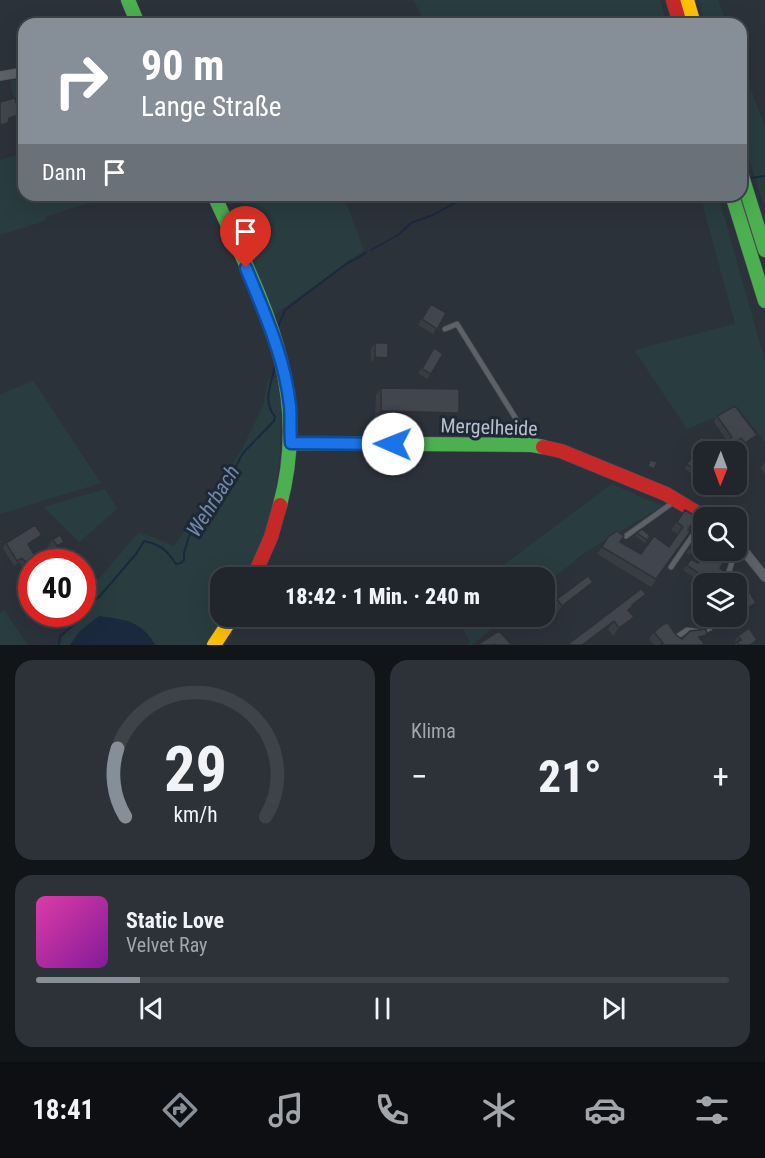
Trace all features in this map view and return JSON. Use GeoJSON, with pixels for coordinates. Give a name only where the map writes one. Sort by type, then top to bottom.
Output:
{"type":"FeatureCollection","features":[{"type":"Feature","properties":{"kind":"main road"},"geometry":{"type":"LineString","coordinates":[[128,0],[136,18]]}},
{"type":"Feature","properties":{"kind":"main road"},"geometry":{"type":"LineString","coordinates":[[673,0],[678,18]]}},
{"type":"Feature","properties":{"kind":"main road"},"geometry":{"type":"LineString","coordinates":[[687,0],[692,18]]}},
{"type":"Feature","properties":{"kind":"main road"},"geometry":{"type":"LineString","coordinates":[[747,193],[765,250]]}},
{"type":"Feature","properties":{"kind":"main road"},"geometry":{"type":"LineString","coordinates":[[217,201],[267,318],[282,366],[290,404],[289,462],[279,508],[258,567]]}},
{"type":"Feature","properties":{"kind":"main road"},"geometry":{"type":"LineString","coordinates":[[735,201],[765,301]]}},
{"type":"Feature","properties":{"kind":"main road","name":"Mergelheide"},"geometry":{"type":"LineString","coordinates":[[291,443],[532,445],[561,451],[677,500],[693,510]]}},
{"type":"Feature","properties":{"kind":"main road"},"geometry":{"type":"LineString","coordinates":[[214,645],[226,627]]}},
{"type":"Feature","properties":{"kind":"street"},"geometry":{"type":"LineString","coordinates":[[0,76],[18,73]]}},
{"type":"Feature","properties":{"kind":"street"},"geometry":{"type":"LineString","coordinates":[[747,554],[765,576]]}},
{"type":"Feature","properties":{"kind":"lane"},"geometry":{"type":"LineString","coordinates":[[445,328],[458,324],[532,445]]}},
{"type":"Feature","properties":{"kind":"lane"},"geometry":{"type":"LineString","coordinates":[[626,536],[677,500]]}},
{"type":"Feature","properties":{"kind":"lane"},"geometry":{"type":"LineString","coordinates":[[671,567],[693,535]]}},
{"type":"Feature","properties":{"kind":"lane"},"geometry":{"type":"LineString","coordinates":[[674,639],[687,630],[702,632],[710,627]]}},
{"type":"Feature","properties":{"kind":"green space"},"geometry":{"type":"Polygon","coordinates":[[[413,0],[660,0],[665,18],[423,18],[413,0]]]}},
{"type":"Feature","properties":{"kind":"green space"},"geometry":{"type":"Polygon","coordinates":[[[698,0],[718,0],[725,18],[704,18],[698,0]]]}},
{"type":"Feature","properties":{"kind":"green space"},"geometry":{"type":"Polygon","coordinates":[[[18,79],[18,118],[10,81],[18,79]]]}},
{"type":"Feature","properties":{"kind":"green space"},"geometry":{"type":"Polygon","coordinates":[[[747,79],[765,127],[765,204],[762,201],[747,152],[747,79]]]}},
{"type":"Feature","properties":{"kind":"green space"},"geometry":{"type":"Polygon","coordinates":[[[18,155],[18,201],[102,201],[78,206],[45,217],[45,221],[0,235],[0,160],[18,155]]]}},
{"type":"Feature","properties":{"kind":"green space"},"geometry":{"type":"Polygon","coordinates":[[[345,201],[364,250],[274,315],[225,211],[245,203],[345,201]]]}},
{"type":"Feature","properties":{"kind":"green space"},"geometry":{"type":"Polygon","coordinates":[[[702,201],[720,201],[765,361],[765,442],[738,408],[687,429],[634,350],[735,324],[702,201]]]}},
{"type":"Feature","properties":{"kind":"green space"},"geometry":{"type":"Polygon","coordinates":[[[277,377],[281,405],[280,455],[274,506],[252,567],[210,567],[210,627],[220,627],[207,645],[155,645],[140,627],[128,620],[80,631],[70,645],[59,645],[69,627],[96,627],[96,582],[139,532],[174,546],[241,451],[263,406],[268,379],[277,377]]]}},
{"type":"Feature","properties":{"kind":"green space"},"geometry":{"type":"Polygon","coordinates":[[[33,380],[101,483],[0,514],[0,395],[33,380]]]}},
{"type":"Feature","properties":{"kind":"green space"},"geometry":{"type":"Polygon","coordinates":[[[612,484],[663,506],[584,553],[555,577],[555,567],[501,567],[612,484]]]}},
{"type":"Feature","properties":{"kind":"green space"},"geometry":{"type":"Polygon","coordinates":[[[105,489],[117,509],[79,542],[44,507],[105,489]]]}},
{"type":"Feature","properties":{"kind":"green space"},"geometry":{"type":"Polygon","coordinates":[[[4,610],[28,645],[0,645],[0,613],[4,610]]]}},
{"type":"Feature","properties":{"kind":"green space"},"geometry":{"type":"Polygon","coordinates":[[[462,627],[494,627],[472,645],[466,645],[470,642],[462,627]]]}},
{"type":"Feature","properties":{"kind":"water"},"geometry":{"type":"Polygon","coordinates":[[[99,616],[132,623],[145,631],[155,645],[70,645],[85,627],[96,627],[96,618],[99,616]]]}},
{"type":"Feature","properties":{"kind":"building"},"geometry":{"type":"Polygon","coordinates":[[[15,98],[18,111],[18,115],[9,118],[8,123],[1,125],[0,122],[0,102],[15,98]]]}},
{"type":"Feature","properties":{"kind":"building"},"geometry":{"type":"Polygon","coordinates":[[[431,304],[446,313],[437,329],[422,319],[431,304]]]}},
{"type":"Feature","properties":{"kind":"building"},"geometry":{"type":"Polygon","coordinates":[[[375,343],[388,343],[388,358],[375,357],[375,343]]]}},
{"type":"Feature","properties":{"kind":"building"},"geometry":{"type":"Polygon","coordinates":[[[434,348],[443,354],[431,374],[422,369],[434,348]]]}},
{"type":"Feature","properties":{"kind":"building"},"geometry":{"type":"Polygon","coordinates":[[[381,388],[459,389],[459,413],[381,411],[381,388]]]}},
{"type":"Feature","properties":{"kind":"building"},"geometry":{"type":"Polygon","coordinates":[[[735,406],[757,435],[747,442],[741,438],[737,441],[727,441],[732,437],[717,416],[735,406]]]}},
{"type":"Feature","properties":{"kind":"building"},"geometry":{"type":"Polygon","coordinates":[[[693,456],[693,468],[687,464],[693,456]]]}},
{"type":"Feature","properties":{"kind":"building"},"geometry":{"type":"Polygon","coordinates":[[[650,460],[657,462],[654,469],[648,466],[650,460]]]}},
{"type":"Feature","properties":{"kind":"building"},"geometry":{"type":"Polygon","coordinates":[[[685,510],[693,515],[693,523],[688,530],[690,532],[656,579],[602,547],[608,537],[617,531],[624,536],[620,542],[641,554],[654,536],[669,547],[683,527],[677,522],[685,510]]]}},
{"type":"Feature","properties":{"kind":"building"},"geometry":{"type":"Polygon","coordinates":[[[35,525],[42,535],[28,544],[31,549],[18,549],[17,561],[6,543],[35,525]]]}},
{"type":"Feature","properties":{"kind":"building"},"geometry":{"type":"Polygon","coordinates":[[[642,529],[650,536],[647,540],[637,533],[642,529]]]}},
{"type":"Feature","properties":{"kind":"building"},"geometry":{"type":"Polygon","coordinates":[[[60,535],[64,542],[57,546],[53,539],[60,535]]]}},
{"type":"Feature","properties":{"kind":"building"},"geometry":{"type":"Polygon","coordinates":[[[691,559],[698,563],[699,561],[724,561],[720,568],[725,572],[699,573],[687,565],[691,559]]]}},
{"type":"Feature","properties":{"kind":"building"},"geometry":{"type":"Polygon","coordinates":[[[588,576],[593,582],[562,606],[557,599],[588,576]]]}},
{"type":"Feature","properties":{"kind":"building"},"geometry":{"type":"Polygon","coordinates":[[[747,588],[756,603],[747,609],[747,588]]]}},
{"type":"Feature","properties":{"kind":"building"},"geometry":{"type":"Polygon","coordinates":[[[641,589],[646,594],[628,610],[634,617],[619,628],[614,621],[582,645],[567,645],[641,589]]]}},
{"type":"Feature","properties":{"kind":"building"},"geometry":{"type":"Polygon","coordinates":[[[668,623],[676,635],[682,639],[690,631],[706,629],[707,635],[699,637],[705,645],[660,645],[663,643],[654,632],[668,623]]]}},
{"type":"Feature","properties":{"kind":"building"},"geometry":{"type":"Polygon","coordinates":[[[749,628],[757,640],[750,645],[739,645],[737,642],[741,640],[738,636],[749,628]]]}},
{"type":"Feature","properties":{"kind":"building"},"geometry":{"type":"Polygon","coordinates":[[[499,631],[512,645],[481,645],[480,643],[499,631]]]}},
{"type":"Feature","properties":{"kind":"waterway"},"geometry":{"type":"LineString","coordinates":[[750,178],[765,176]]}},
{"type":"Feature","properties":{"kind":"waterway"},"geometry":{"type":"LineString","coordinates":[[371,250],[398,235],[411,223],[433,215],[458,201]]}},
{"type":"Feature","properties":{"kind":"waterway"},"geometry":{"type":"LineString","coordinates":[[278,330],[285,310],[346,264],[366,253]]}},
{"type":"Feature","properties":{"kind":"waterway","name":"Wehrbach"},"geometry":{"type":"LineString","coordinates":[[59,645],[60,636],[81,619],[91,602],[99,597],[136,554],[144,541],[163,548],[176,564],[184,560],[189,536],[199,527],[202,515],[226,485],[243,453],[274,421],[275,417],[268,397],[275,363]]}},
{"type":"Feature","properties":{"kind":"traffic: fast"},"geometry":{"type":"LineString","coordinates":[[128,0],[136,18]]}},
{"type":"Feature","properties":{"kind":"traffic: fast"},"geometry":{"type":"LineString","coordinates":[[747,192],[765,250]]}},
{"type":"Feature","properties":{"kind":"traffic: fast"},"geometry":{"type":"LineString","coordinates":[[217,201],[264,308],[277,345],[286,382],[290,421],[288,462],[280,505]]}},
{"type":"Feature","properties":{"kind":"traffic: fast"},"geometry":{"type":"LineString","coordinates":[[734,201],[765,301]]}},
{"type":"Feature","properties":{"kind":"traffic: fast"},"geometry":{"type":"LineString","coordinates":[[291,443],[532,445],[543,447]]}},
{"type":"Feature","properties":{"kind":"traffic: slow"},"geometry":{"type":"LineString","coordinates":[[687,0],[692,18]]}},
{"type":"Feature","properties":{"kind":"traffic: slow"},"geometry":{"type":"LineString","coordinates":[[214,645],[226,627]]}},
{"type":"Feature","properties":{"kind":"traffic: jam"},"geometry":{"type":"LineString","coordinates":[[673,0],[678,18]]}},
{"type":"Feature","properties":{"kind":"traffic: jam"},"geometry":{"type":"LineString","coordinates":[[543,447],[561,451],[666,494],[693,510]]}},
{"type":"Feature","properties":{"kind":"traffic: jam"},"geometry":{"type":"LineString","coordinates":[[258,567],[271,537],[280,505]]}},
{"type":"Feature","properties":{"kind":"route"},"geometry":{"type":"LineString","coordinates":[[246,268],[267,318],[282,366],[290,404],[291,443],[393,444]]}}]}
